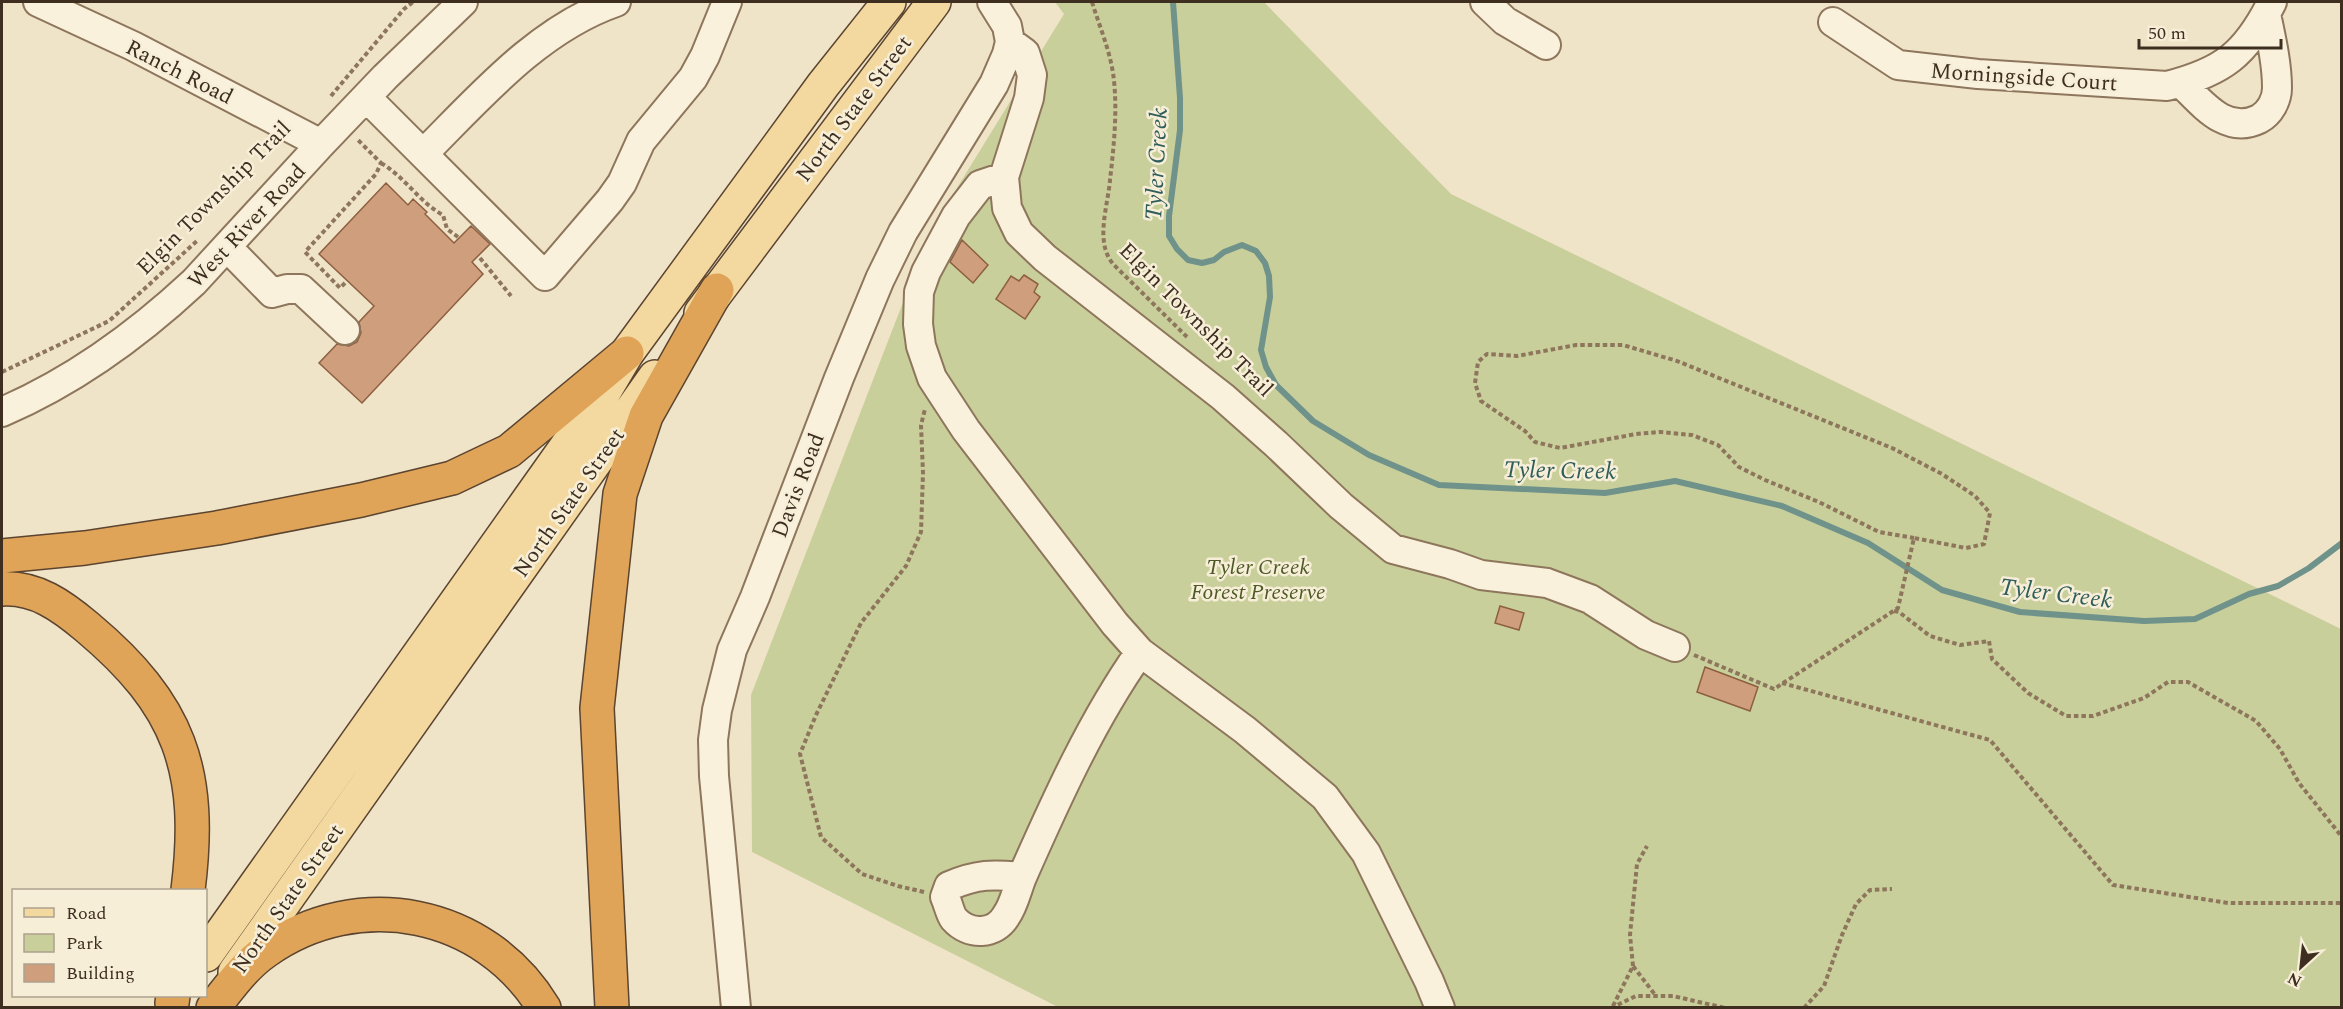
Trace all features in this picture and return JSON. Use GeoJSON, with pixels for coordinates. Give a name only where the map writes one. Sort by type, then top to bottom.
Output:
{"type":"FeatureCollection","features":[{"type":"Feature","properties":{"kind":"highway"},"geometry":{"type":"LineString","coordinates":[[612,1008],[597,708],[620,494],[646,416],[717,290]]}},
{"type":"Feature","properties":{"kind":"highway"},"geometry":{"type":"LineString","coordinates":[[2,556],[85,548],[217,528],[361,500],[452,478],[509,451],[627,352]]}},
{"type":"Feature","properties":{"kind":"highway"},"geometry":{"type":"LineString","coordinates":[[2,589],[15,588],[38,593],[61,608],[125,660],[157,699],[177,738],[186,766],[193,820],[193,850],[188,889]]}},
{"type":"Feature","properties":{"kind":"highway"},"geometry":{"type":"LineString","coordinates":[[211,1008],[249,964],[265,951],[295,933],[358,915],[393,914],[419,917],[445,925],[479,943],[516,972],[544,1008]]}},
{"type":"Feature","properties":{"kind":"main road","name":"North State Street"},"geometry":{"type":"LineString","coordinates":[[207,954],[598,402],[627,352],[823,85],[889,2]]}},
{"type":"Feature","properties":{"kind":"main road","name":"North State Street"},"geometry":{"type":"LineString","coordinates":[[211,1008],[717,290],[934,2]]}},
{"type":"Feature","properties":{"kind":"street","name":"Ranch Road"},"geometry":{"type":"LineString","coordinates":[[38,2],[76,10],[133,46],[327,126]]}},
{"type":"Feature","properties":{"kind":"street","name":"West River Road"},"geometry":{"type":"LineString","coordinates":[[2,412],[37,397],[100,359],[163,311],[194,282],[216,239],[327,126],[366,97],[463,2]]}},
{"type":"Feature","properties":{"kind":"street"},"geometry":{"type":"LineString","coordinates":[[423,154],[528,53],[568,25],[599,8],[616,2]]}},
{"type":"Feature","properties":{"kind":"street"},"geometry":{"type":"LineString","coordinates":[[366,97],[545,276],[610,200],[622,183],[641,141],[693,78],[705,56],[727,2]]}},
{"type":"Feature","properties":{"kind":"street"},"geometry":{"type":"LineString","coordinates":[[992,2],[1007,26],[1010,42],[1025,54],[1032,75],[1029,98],[1004,177],[1007,208],[1019,233],[1045,258],[1222,397],[1276,444],[1341,506],[1393,549],[1481,575],[1547,583],[1590,599],[1646,635],[1675,647]]}},
{"type":"Feature","properties":{"kind":"street"},"geometry":{"type":"LineString","coordinates":[[1485,2],[1505,21],[1546,45]]}},
{"type":"Feature","properties":{"kind":"street"},"geometry":{"type":"LineString","coordinates":[[2181,83],[2216,116],[2231,123],[2247,124],[2262,117],[2273,106],[2277,90],[2269,8]]}},
{"type":"Feature","properties":{"kind":"street","name":"Morningside Court"},"geometry":{"type":"LineString","coordinates":[[1833,22],[1898,65],[1978,74],[2167,86],[2194,79],[2224,64],[2248,42],[2269,8]]}},
{"type":"Feature","properties":{"kind":"street","name":"Davis Road"},"geometry":{"type":"LineString","coordinates":[[736,1008],[714,776],[713,740],[717,710],[732,650],[755,597],[834,389],[884,271],[903,232],[994,84],[1010,42]]}},
{"type":"Feature","properties":{"kind":"street"},"geometry":{"type":"LineString","coordinates":[[1004,177],[980,185],[956,216],[926,272],[920,292],[918,324],[921,346],[932,378],[974,439],[1108,615],[1140,652],[1245,730],[1325,797],[1366,853],[1430,981],[1440,1008]]}},
{"type":"Feature","properties":{"kind":"street"},"geometry":{"type":"LineString","coordinates":[[216,239],[272,293],[287,289],[301,289],[345,330]]}},
{"type":"Feature","properties":{"kind":"street"},"geometry":{"type":"LineString","coordinates":[[1022,877],[990,874],[969,878],[950,886],[945,897],[953,918],[966,928],[984,933],[999,926],[1007,915],[1051,812],[1116,687],[1140,652]]}},
{"type":"Feature","properties":{"kind":"path"},"geometry":{"type":"LineString","coordinates":[[413,2],[404,9],[327,126],[368,149],[433,209],[443,215],[447,229],[458,237]]}},
{"type":"Feature","properties":{"kind":"path","name":"Elgin Township Trail"},"geometry":{"type":"LineString","coordinates":[[1092,2],[1110,59],[1114,86],[1111,178],[1103,237],[1105,252],[1114,265],[1164,312],[1194,345]]}},
{"type":"Feature","properties":{"kind":"path"},"geometry":{"type":"LineString","coordinates":[[345,283],[340,288],[305,252],[376,174],[381,163]]}},
{"type":"Feature","properties":{"kind":"path","name":"Elgin Township Trail"},"geometry":{"type":"LineString","coordinates":[[2,372],[109,321],[182,257],[216,239]]}},
{"type":"Feature","properties":{"kind":"path"},"geometry":{"type":"LineString","coordinates":[[480,258],[511,296]]}},
{"type":"Feature","properties":{"kind":"path"},"geometry":{"type":"LineString","coordinates":[[1576,345],[1623,345],[1677,361],[1892,447],[1942,474],[1975,496],[1990,513],[1984,544],[1965,548],[1914,538],[1879,532],[1819,502],[1765,480],[1739,467],[1718,445],[1692,435],[1652,433],[1560,448],[1535,441],[1481,401],[1475,383],[1478,362],[1487,354],[1517,356],[1576,345]]}},
{"type":"Feature","properties":{"kind":"path"},"geometry":{"type":"LineString","coordinates":[[932,378],[921,425],[923,473],[921,532],[906,566],[861,623],[816,715],[800,754],[821,837],[862,874],[898,886],[945,897]]}},
{"type":"Feature","properties":{"kind":"path"},"geometry":{"type":"LineString","coordinates":[[1675,647],[1774,689],[1898,608],[1914,538]]}},
{"type":"Feature","properties":{"kind":"path"},"geometry":{"type":"LineString","coordinates":[[1893,611],[1899,612],[1930,636],[1960,645],[1989,641],[1992,659],[2028,693],[2066,716],[2093,716],[2144,698],[2168,682],[2188,682],[2256,721],[2280,749],[2299,783],[2342,837]]}},
{"type":"Feature","properties":{"kind":"path"},"geometry":{"type":"LineString","coordinates":[[1781,683],[1990,740],[2113,885],[2228,903],[2342,903]]}},
{"type":"Feature","properties":{"kind":"path"},"geometry":{"type":"LineString","coordinates":[[1647,846],[1637,864],[1630,935],[1634,966],[1656,996]]}},
{"type":"Feature","properties":{"kind":"path"},"geometry":{"type":"LineString","coordinates":[[1804,1008],[1824,986],[1856,904],[1870,891],[1892,889]]}},
{"type":"Feature","properties":{"kind":"path"},"geometry":{"type":"LineString","coordinates":[[1612,1007],[1634,966]]}},
{"type":"Feature","properties":{"kind":"path"},"geometry":{"type":"LineString","coordinates":[[1612,1007],[1636,996],[1673,996],[1725,1008]]}},
{"type":"Feature","properties":{"kind":"green space","name":"Tyler Creek Forest Preserve"},"geometry":{"type":"Polygon","coordinates":[[[1055,2],[1264,2],[1451,194],[2341,629],[2341,1007],[1058,1007],[752,852],[751,695],[931,230],[1064,14],[1055,2]]]}},
{"type":"Feature","properties":{"kind":"building"},"geometry":{"type":"Polygon","coordinates":[[[386,183],[408,205],[413,199],[454,243],[471,226],[490,244],[472,262],[483,274],[362,403],[319,363],[337,344],[349,346],[357,342],[361,333],[359,322],[374,306],[319,254],[386,183]]]}},
{"type":"Feature","properties":{"kind":"building"},"geometry":{"type":"Polygon","coordinates":[[[962,240],[988,265],[973,283],[950,262],[962,240]]]}},
{"type":"Feature","properties":{"kind":"building"},"geometry":{"type":"Polygon","coordinates":[[[1024,275],[1038,284],[1034,292],[1040,297],[1025,319],[996,299],[1011,276],[1019,281],[1024,275]]]}},
{"type":"Feature","properties":{"kind":"building"},"geometry":{"type":"Polygon","coordinates":[[[1500,606],[1524,613],[1519,630],[1495,623],[1500,606]]]}},
{"type":"Feature","properties":{"kind":"building"},"geometry":{"type":"Polygon","coordinates":[[[1705,667],[1758,687],[1750,711],[1697,692],[1705,667]]]}},
{"type":"Feature","properties":{"kind":"waterway","name":"Tyler Creek"},"geometry":{"type":"LineString","coordinates":[[1173,2],[1180,130],[1169,216],[1169,236],[1188,260],[1202,263],[1214,260],[1224,252],[1242,245],[1256,251],[1265,263],[1269,276],[1270,297],[1261,350],[1266,367],[1276,385],[1313,421],[1369,455],[1439,485],[1605,493],[1675,481],[1782,506],[1868,543],[1942,590],[2020,612],[2144,621],[2195,619],[2249,594],[2278,586],[2309,568],[2342,543]]}}]}
